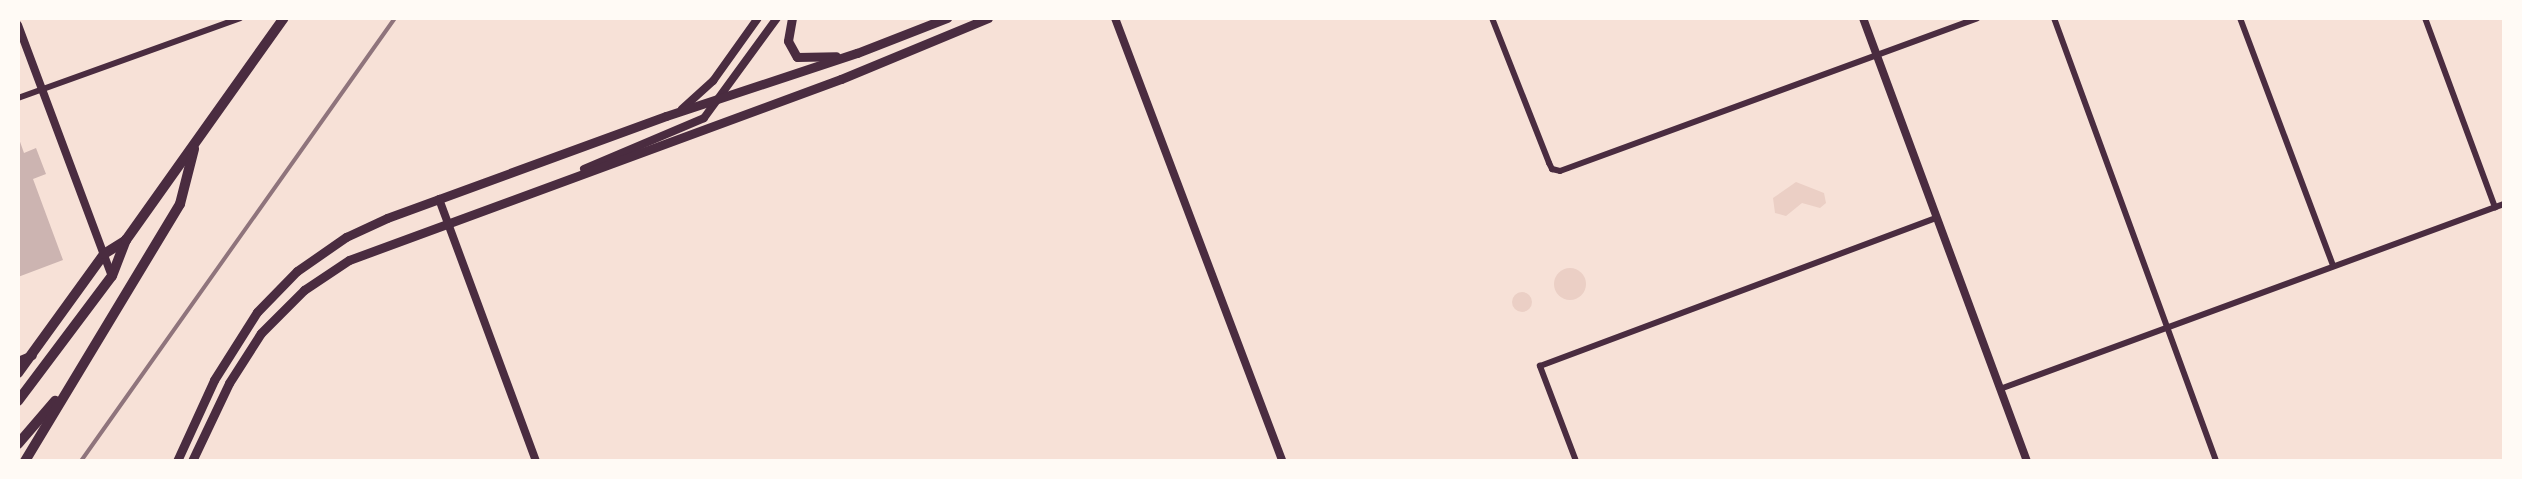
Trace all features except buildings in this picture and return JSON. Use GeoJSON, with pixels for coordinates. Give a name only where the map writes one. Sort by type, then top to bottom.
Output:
{"type":"FeatureCollection","features":[{"type":"Feature","properties":{"kind":"main road"},"geometry":{"type":"LineString","coordinates":[[18,401],[112,276],[126,240],[284,18]]}},
{"type":"Feature","properties":{"kind":"main road"},"geometry":{"type":"LineString","coordinates":[[792,18],[788,41],[797,57],[856,53]]}},
{"type":"Feature","properties":{"kind":"main road"},"geometry":{"type":"LineString","coordinates":[[177,461],[228,354],[256,312],[285,282],[346,237],[440,199],[676,113],[856,53],[947,18]]}},
{"type":"Feature","properties":{"kind":"main road"},"geometry":{"type":"LineString","coordinates":[[192,461],[243,359],[284,308],[349,260],[447,222],[841,79],[988,18]]}},
{"type":"Feature","properties":{"kind":"main road"},"geometry":{"type":"LineString","coordinates":[[25,461],[180,204],[198,137]]}},
{"type":"Feature","properties":{"kind":"main road"},"geometry":{"type":"LineString","coordinates":[[18,373],[104,254],[126,240]]}},
{"type":"Feature","properties":{"kind":"main road"},"geometry":{"type":"LineString","coordinates":[[18,361],[32,355]]}},
{"type":"Feature","properties":{"kind":"main road"},"geometry":{"type":"LineString","coordinates":[[18,444],[73,379]]}},
{"type":"Feature","properties":{"kind":"street"},"geometry":{"type":"LineString","coordinates":[[18,98],[240,18]]}},
{"type":"Feature","properties":{"kind":"street"},"geometry":{"type":"LineString","coordinates":[[676,113],[713,81],[758,18]]}},
{"type":"Feature","properties":{"kind":"street"},"geometry":{"type":"LineString","coordinates":[[562,180],[698,122],[722,98],[777,18]]}},
{"type":"Feature","properties":{"kind":"street"},"geometry":{"type":"LineString","coordinates":[[1115,18],[1282,461]]}},
{"type":"Feature","properties":{"kind":"street"},"geometry":{"type":"LineString","coordinates":[[1492,18],[1549,163],[1552,169],[1560,171],[1977,18]]}},
{"type":"Feature","properties":{"kind":"street"},"geometry":{"type":"LineString","coordinates":[[1863,18],[1875,56],[2027,461]]}},
{"type":"Feature","properties":{"kind":"street"},"geometry":{"type":"LineString","coordinates":[[2054,18],[2170,327],[2216,461]]}},
{"type":"Feature","properties":{"kind":"street"},"geometry":{"type":"LineString","coordinates":[[2240,18],[2333,266]]}},
{"type":"Feature","properties":{"kind":"street"},"geometry":{"type":"LineString","coordinates":[[2425,18],[2495,207]]}},
{"type":"Feature","properties":{"kind":"street"},"geometry":{"type":"LineString","coordinates":[[18,25],[112,276]]}},
{"type":"Feature","properties":{"kind":"street"},"geometry":{"type":"LineString","coordinates":[[440,199],[536,461]]}},
{"type":"Feature","properties":{"kind":"street"},"geometry":{"type":"LineString","coordinates":[[2000,389],[2504,204]]}},
{"type":"Feature","properties":{"kind":"street"},"geometry":{"type":"LineString","coordinates":[[1576,461],[1540,366],[1936,218]]}},
{"type":"Feature","properties":{"kind":"shaded area"},"geometry":{"type":"Polygon","coordinates":[[[1796,182],[1824,193],[1826,203],[1820,208],[1802,203],[1786,216],[1775,213],[1773,198],[1796,182]]]}},
{"type":"Feature","properties":{"kind":"shaded area"},"geometry":{"type":"Polygon","coordinates":[[[1570,268],[1581,273],[1586,284],[1581,295],[1570,300],[1559,295],[1554,284],[1559,273],[1570,268]]]}},
{"type":"Feature","properties":{"kind":"shaded area"},"geometry":{"type":"Polygon","coordinates":[[[1522,292],[1529,295],[1532,302],[1529,309],[1522,312],[1515,309],[1512,302],[1515,295],[1522,292]]]}},
{"type":"Feature","properties":{"kind":"railway"},"geometry":{"type":"LineString","coordinates":[[81,461],[395,18]]}}]}
